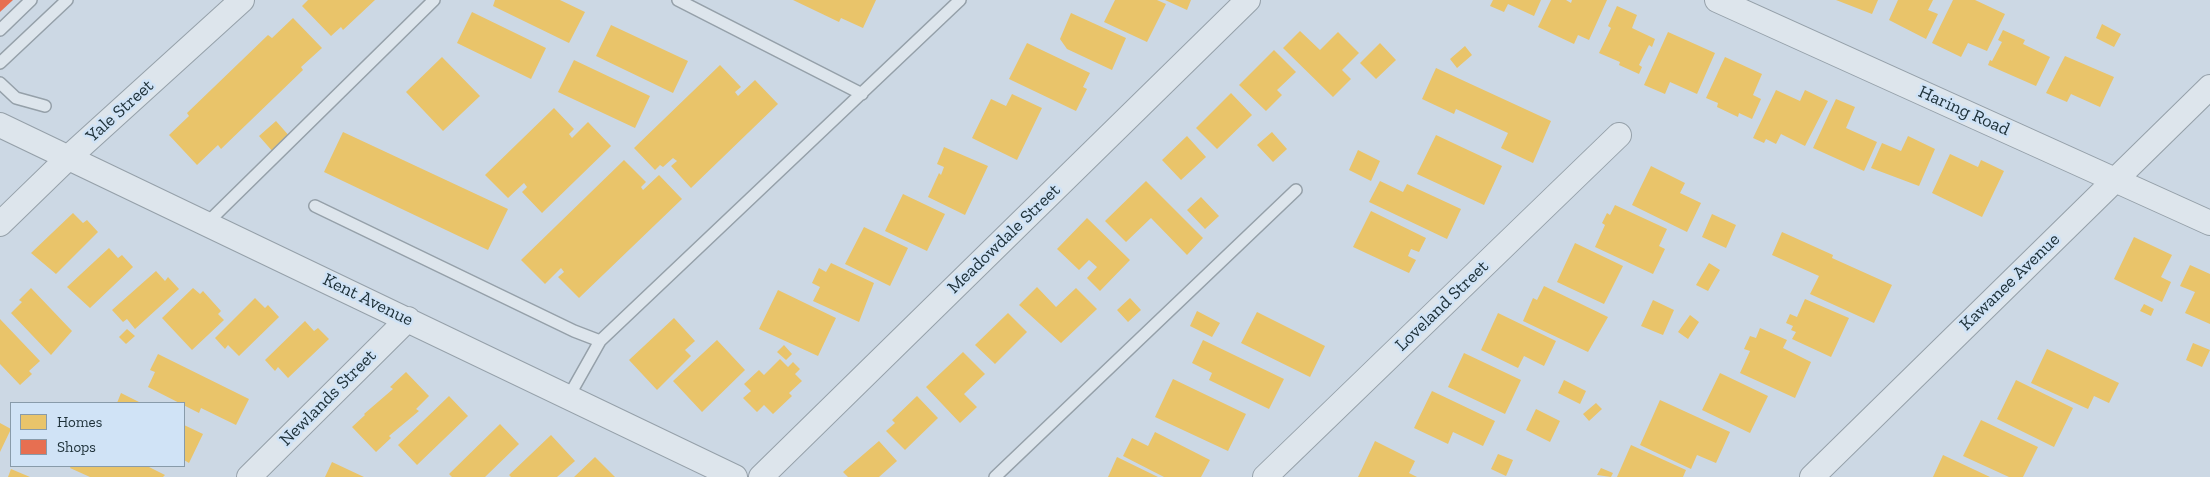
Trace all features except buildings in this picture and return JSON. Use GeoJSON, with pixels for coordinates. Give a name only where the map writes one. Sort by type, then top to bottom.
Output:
{"type":"FeatureCollection","features":[{"type":"Feature","properties":{"kind":"street","name":"Yale Street"},"geometry":{"type":"LineString","coordinates":[[0,224],[69,158],[242,0]]}},
{"type":"Feature","properties":{"kind":"street","name":"Meadowdale Street"},"geometry":{"type":"LineString","coordinates":[[760,477],[1248,0]]}},
{"type":"Feature","properties":{"kind":"street","name":"Haring Road"},"geometry":{"type":"LineString","coordinates":[[1717,0],[2210,223]]}},
{"type":"Feature","properties":{"kind":"street","name":"Kawanee Avenue"},"geometry":{"type":"LineString","coordinates":[[1812,477],[2210,87]]}},
{"type":"Feature","properties":{"kind":"street","name":"Kent Avenue"},"geometry":{"type":"LineString","coordinates":[[0,125],[736,477]]}},
{"type":"Feature","properties":{"kind":"street","name":"Loveland Street"},"geometry":{"type":"LineString","coordinates":[[1265,477],[1619,135]]}},
{"type":"Feature","properties":{"kind":"street","name":"Newlands Street"},"geometry":{"type":"LineString","coordinates":[[249,477],[408,319]]}},
{"type":"Feature","properties":{"kind":"lane"},"geometry":{"type":"LineString","coordinates":[[0,30],[31,0]]}},
{"type":"Feature","properties":{"kind":"lane"},"geometry":{"type":"LineString","coordinates":[[0,63],[67,0]]}},
{"type":"Feature","properties":{"kind":"lane"},"geometry":{"type":"LineString","coordinates":[[207,223],[434,0]]}},
{"type":"Feature","properties":{"kind":"lane"},"geometry":{"type":"LineString","coordinates":[[678,0],[862,94]]}},
{"type":"Feature","properties":{"kind":"lane"},"geometry":{"type":"LineString","coordinates":[[569,396],[600,341],[960,0]]}},
{"type":"Feature","properties":{"kind":"lane"},"geometry":{"type":"LineString","coordinates":[[0,83],[16,98],[44,106]]}},
{"type":"Feature","properties":{"kind":"lane"},"geometry":{"type":"LineString","coordinates":[[995,477],[1296,190]]}},
{"type":"Feature","properties":{"kind":"lane"},"geometry":{"type":"LineString","coordinates":[[316,206],[574,331],[600,341]]}}]}
